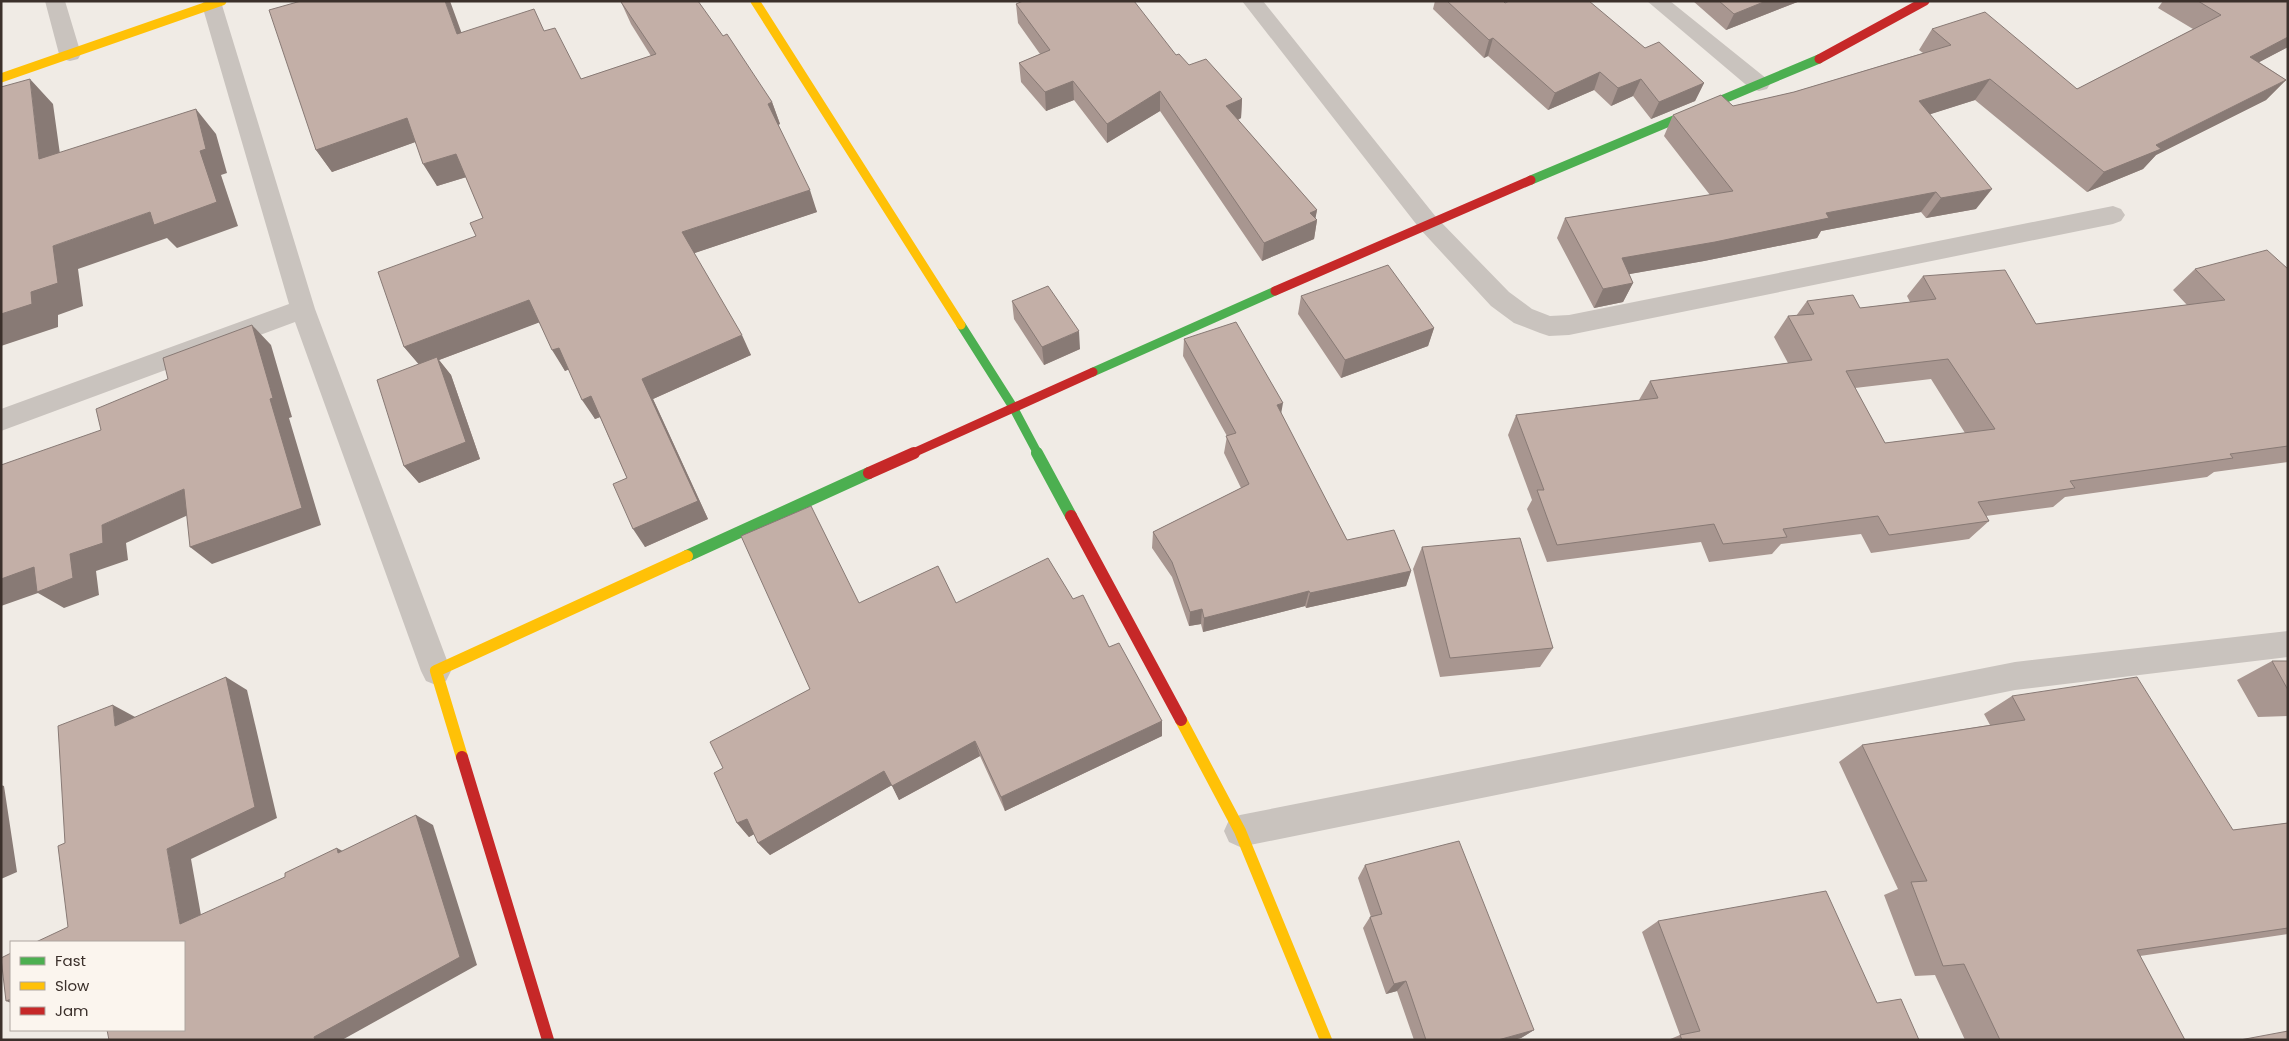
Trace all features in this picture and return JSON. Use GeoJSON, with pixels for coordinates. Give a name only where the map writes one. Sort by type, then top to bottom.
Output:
{"type":"FeatureCollection","features":[{"type":"Feature","properties":{"kind":"street"},"geometry":{"type":"LineString","coordinates":[[55,1],[70,54]]}},
{"type":"Feature","properties":{"kind":"street"},"geometry":{"type":"LineString","coordinates":[[755,1],[1012,407],[1240,831],[1326,1040]]}},
{"type":"Feature","properties":{"kind":"street"},"geometry":{"type":"LineString","coordinates":[[1252,1],[1428,223],[1500,299],[1523,316],[1549,326],[1578,323],[2113,215]]}},
{"type":"Feature","properties":{"kind":"street"},"geometry":{"type":"LineString","coordinates":[[1657,1],[1759,84]]}},
{"type":"Feature","properties":{"kind":"street"},"geometry":{"type":"LineString","coordinates":[[436,671],[1012,407],[1428,223],[1812,63],[1926,1]]}},
{"type":"Feature","properties":{"kind":"street"},"geometry":{"type":"LineString","coordinates":[[1,78],[217,3],[303,309],[436,671],[548,1040]]}},
{"type":"Feature","properties":{"kind":"street"},"geometry":{"type":"LineString","coordinates":[[1,420],[303,309]]}},
{"type":"Feature","properties":{"kind":"street"},"geometry":{"type":"LineString","coordinates":[[1240,831],[2015,676],[2288,644]]}},
{"type":"Feature","properties":{"kind":"building"},"geometry":{"type":"Polygon","coordinates":[[[301,1],[445,1],[457,34],[534,9],[544,31],[555,28],[581,79],[656,54],[622,1],[698,1],[723,36],[727,34],[772,102],[768,104],[810,190],[682,232],[742,335],[642,379],[698,501],[633,529],[613,484],[627,478],[591,396],[582,400],[559,348],[552,350],[529,300],[404,347],[378,272],[476,236],[470,223],[483,218],[456,154],[423,164],[407,118],[316,150],[269,10],[301,1]]]}},
{"type":"Feature","properties":{"kind":"building"},"geometry":{"type":"Polygon","coordinates":[[[1023,1],[1134,1],[1176,55],[1179,54],[1189,65],[1206,59],[1242,99],[1226,106],[1317,210],[1310,213],[1317,220],[1264,243],[1160,91],[1107,124],[1073,81],[1045,92],[1019,63],[1050,50],[1016,4],[1023,1]]]}},
{"type":"Feature","properties":{"kind":"building"},"geometry":{"type":"Polygon","coordinates":[[[1447,1],[1503,1],[1505,3],[1509,1],[1589,1],[1645,48],[1659,42],[1704,83],[1659,102],[1641,79],[1618,88],[1600,72],[1555,93],[1493,38],[1489,40],[1447,1]]]}},
{"type":"Feature","properties":{"kind":"building"},"geometry":{"type":"Polygon","coordinates":[[[1719,1],[1766,1],[1734,14],[1719,1]]]}},
{"type":"Feature","properties":{"kind":"building"},"geometry":{"type":"Polygon","coordinates":[[[2198,1],[2288,1],[2288,37],[2250,57],[2286,80],[2156,145],[2161,149],[2104,172],[1990,79],[1919,101],[1992,189],[1941,198],[1936,192],[1826,213],[1829,218],[1715,242],[1622,258],[1633,283],[1603,289],[1565,218],[1733,191],[1673,115],[1721,95],[1733,106],[1794,92],[1951,45],[1932,29],[1985,12],[2077,89],[2221,15],[2198,1]]]}},
{"type":"Feature","properties":{"kind":"building"},"geometry":{"type":"Polygon","coordinates":[[[30,79],[39,159],[196,109],[206,149],[200,151],[217,202],[154,225],[150,212],[53,246],[58,283],[31,292],[32,304],[1,314],[1,87],[30,79]]]}},
{"type":"Feature","properties":{"kind":"building"},"geometry":{"type":"Polygon","coordinates":[[[2267,250],[2288,269],[2288,446],[2230,454],[2233,458],[2070,481],[2075,488],[1978,502],[1989,521],[1889,535],[1878,516],[1783,529],[1787,537],[1723,544],[1714,524],[1557,545],[1537,490],[1544,490],[1516,415],[1658,398],[1650,381],[1812,360],[1788,316],[1814,314],[1807,301],[1853,295],[1860,308],[1936,299],[1923,276],[2005,270],[2036,324],[2225,300],[2195,269],[2267,250]],[[1948,359],[1846,371],[1885,443],[1995,429],[1948,359]]]}},
{"type":"Feature","properties":{"kind":"building"},"geometry":{"type":"Polygon","coordinates":[[[1388,265],[1434,328],[1345,360],[1301,296],[1388,265]]]}},
{"type":"Feature","properties":{"kind":"building"},"geometry":{"type":"Polygon","coordinates":[[[1048,286],[1079,331],[1042,347],[1012,301],[1048,286]]]}},
{"type":"Feature","properties":{"kind":"building"},"geometry":{"type":"Polygon","coordinates":[[[1236,322],[1283,403],[1277,405],[1347,540],[1394,530],[1411,571],[1310,593],[1309,591],[1204,618],[1202,609],[1190,612],[1172,562],[1153,532],[1249,484],[1226,436],[1236,433],[1184,339],[1236,322]]]}},
{"type":"Feature","properties":{"kind":"building"},"geometry":{"type":"Polygon","coordinates":[[[252,325],[273,398],[270,399],[302,508],[190,547],[184,489],[102,525],[103,543],[70,554],[73,578],[37,592],[34,567],[1,579],[1,465],[101,430],[96,409],[168,379],[163,358],[252,325]]]}},
{"type":"Feature","properties":{"kind":"building"},"geometry":{"type":"Polygon","coordinates":[[[437,357],[466,442],[404,466],[377,380],[437,357]]]}},
{"type":"Feature","properties":{"kind":"building"},"geometry":{"type":"Polygon","coordinates":[[[811,506],[859,603],[938,566],[956,603],[1048,558],[1073,599],[1083,595],[1109,647],[1119,643],[1162,721],[1001,797],[975,741],[892,786],[884,771],[758,843],[747,819],[737,823],[714,773],[723,768],[710,742],[810,689],[741,536],[811,506]]]}},
{"type":"Feature","properties":{"kind":"building"},"geometry":{"type":"Polygon","coordinates":[[[1520,538],[1553,648],[1450,658],[1422,547],[1520,538]]]}},
{"type":"Feature","properties":{"kind":"building"},"geometry":{"type":"Polygon","coordinates":[[[2272,661],[2288,661],[2288,690],[2272,661]]]}},
{"type":"Feature","properties":{"kind":"building"},"geometry":{"type":"Polygon","coordinates":[[[226,677],[255,807],[167,849],[180,924],[285,877],[285,873],[337,848],[338,853],[416,815],[460,957],[314,1037],[315,1040],[109,1040],[107,1031],[185,1031],[185,941],[38,941],[68,927],[58,846],[65,843],[58,726],[113,705],[115,726],[226,677]]]}},
{"type":"Feature","properties":{"kind":"building"},"geometry":{"type":"Polygon","coordinates":[[[2137,677],[2233,830],[2288,823],[2288,928],[2137,950],[2185,1040],[2000,1040],[1964,964],[1943,966],[1911,882],[1927,881],[1862,745],[2025,720],[2012,696],[2137,677]]]}},
{"type":"Feature","properties":{"kind":"building"},"geometry":{"type":"Polygon","coordinates":[[[1459,841],[1534,1030],[1498,1040],[1426,1040],[1406,981],[1394,984],[1370,917],[1382,914],[1365,865],[1459,841]]]}},
{"type":"Feature","properties":{"kind":"building"},"geometry":{"type":"Polygon","coordinates":[[[1826,891],[1877,1003],[1901,999],[1919,1040],[1682,1040],[1680,1035],[1700,1031],[1658,921],[1826,891]]]}},
{"type":"Feature","properties":{"kind":"building"},"geometry":{"type":"Polygon","coordinates":[[[10,954],[10,999],[6,1001],[1,958],[10,954]]]}},
{"type":"Feature","properties":{"kind":"building"},"geometry":{"type":"Polygon","coordinates":[[[2288,1031],[2288,1040],[2240,1040],[2288,1031]]]}},
{"type":"Feature","properties":{"kind":"traffic: fast"},"geometry":{"type":"LineString","coordinates":[[1531,180],[1819,59]]}},
{"type":"Feature","properties":{"kind":"traffic: fast"},"geometry":{"type":"LineString","coordinates":[[1093,372],[1275,291]]}},
{"type":"Feature","properties":{"kind":"traffic: fast"},"geometry":{"type":"LineString","coordinates":[[961,325],[1013,407],[1071,516]]}},
{"type":"Feature","properties":{"kind":"traffic: fast"},"geometry":{"type":"LineString","coordinates":[[687,556],[869,473]]}},
{"type":"Feature","properties":{"kind":"traffic: slow"},"geometry":{"type":"LineString","coordinates":[[1,78],[222,1]]}},
{"type":"Feature","properties":{"kind":"traffic: slow"},"geometry":{"type":"LineString","coordinates":[[755,1],[961,325]]}},
{"type":"Feature","properties":{"kind":"traffic: slow"},"geometry":{"type":"LineString","coordinates":[[462,757],[436,671],[687,556]]}},
{"type":"Feature","properties":{"kind":"traffic: slow"},"geometry":{"type":"LineString","coordinates":[[1181,720],[1240,831],[1326,1040]]}},
{"type":"Feature","properties":{"kind":"traffic: jam"},"geometry":{"type":"LineString","coordinates":[[1819,59],[1925,1]]}},
{"type":"Feature","properties":{"kind":"traffic: jam"},"geometry":{"type":"LineString","coordinates":[[1275,291],[1531,180]]}},
{"type":"Feature","properties":{"kind":"traffic: jam"},"geometry":{"type":"LineString","coordinates":[[869,473],[1093,372]]}},
{"type":"Feature","properties":{"kind":"traffic: jam"},"geometry":{"type":"LineString","coordinates":[[1071,516],[1181,720]]}},
{"type":"Feature","properties":{"kind":"traffic: jam"},"geometry":{"type":"LineString","coordinates":[[462,757],[548,1040]]}}]}
